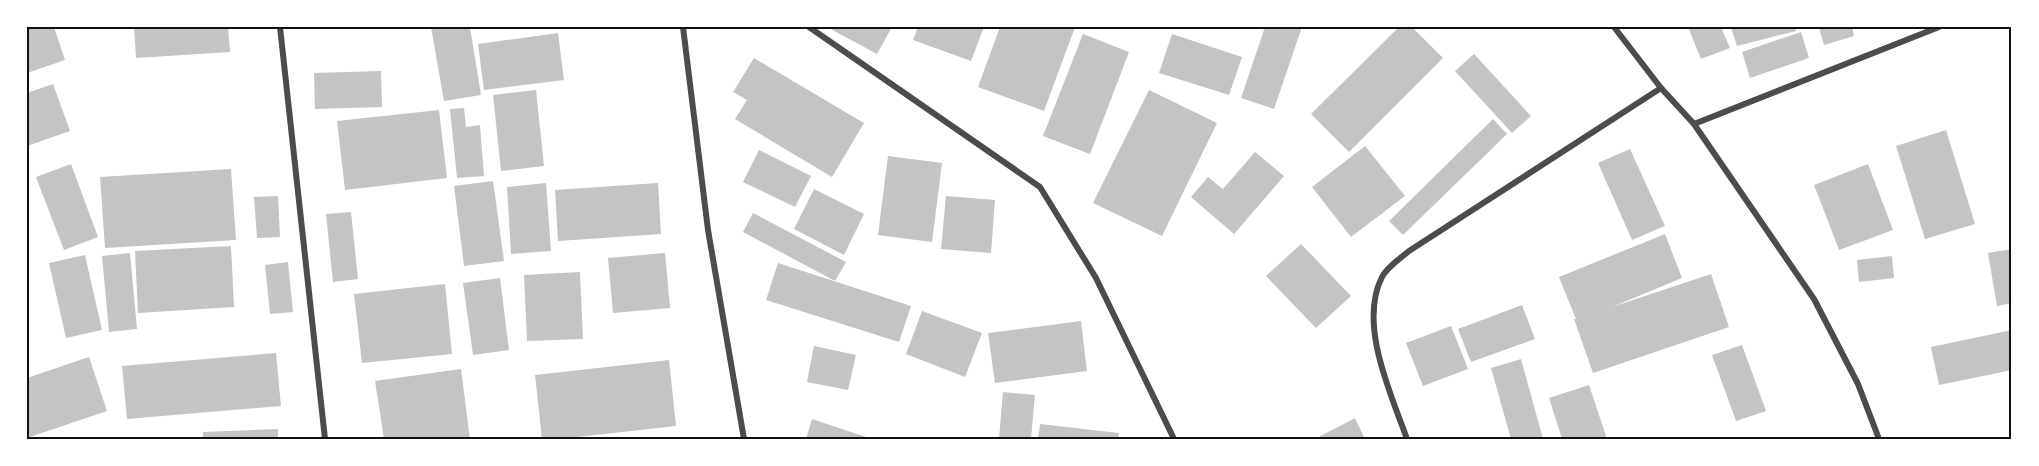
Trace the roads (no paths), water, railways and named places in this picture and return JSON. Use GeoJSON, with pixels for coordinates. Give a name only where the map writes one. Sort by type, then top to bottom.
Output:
{"type":"FeatureCollection","features":[{"type":"Feature","properties":{"kind":"street"},"geometry":{"type":"LineString","coordinates":[[280,27],[325,439]]}},
{"type":"Feature","properties":{"kind":"street"},"geometry":{"type":"LineString","coordinates":[[683,27],[708,230],[744,439]]}},
{"type":"Feature","properties":{"kind":"street"},"geometry":{"type":"LineString","coordinates":[[809,27],[1040,187],[1096,278],[1174,439]]}},
{"type":"Feature","properties":{"kind":"street"},"geometry":{"type":"LineString","coordinates":[[1614,27],[1661,88],[1694,124],[1814,299],[1858,384],[1879,439]]}},
{"type":"Feature","properties":{"kind":"street"},"geometry":{"type":"LineString","coordinates":[[1694,124],[1939,27]]}},
{"type":"Feature","properties":{"kind":"street"},"geometry":{"type":"LineString","coordinates":[[1407,439],[1378,357],[1374,306],[1383,276],[1409,251],[1661,88]]}}]}
